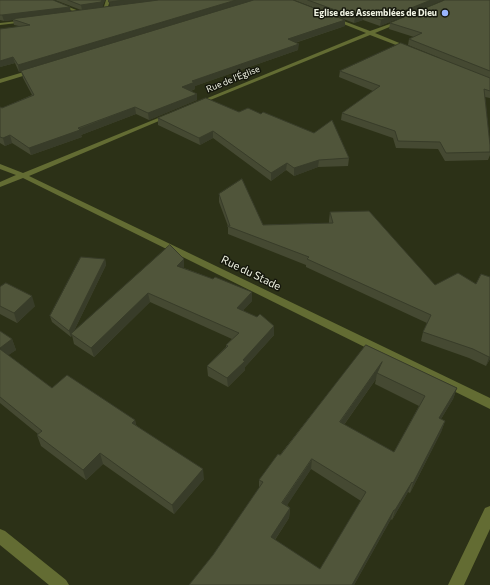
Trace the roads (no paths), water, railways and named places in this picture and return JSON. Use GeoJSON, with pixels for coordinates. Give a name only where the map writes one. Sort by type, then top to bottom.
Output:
{"type":"FeatureCollection","features":[{"type":"Feature","properties":{"kind":"street"},"geometry":{"type":"LineString","coordinates":[[47,0],[82,13]]}},
{"type":"Feature","properties":{"kind":"street"},"geometry":{"type":"LineString","coordinates":[[105,10],[108,0]]}},
{"type":"Feature","properties":{"kind":"street"},"geometry":{"type":"LineString","coordinates":[[98,11],[112,9]]}},
{"type":"Feature","properties":{"kind":"street"},"geometry":{"type":"LineString","coordinates":[[67,15],[90,12]]}},
{"type":"Feature","properties":{"kind":"street"},"geometry":{"type":"LineString","coordinates":[[328,16],[420,53]]}},
{"type":"Feature","properties":{"kind":"street","name":"Rue de l'Église"},"geometry":{"type":"LineString","coordinates":[[189,107],[408,18]]}},
{"type":"Feature","properties":{"kind":"street"},"geometry":{"type":"LineString","coordinates":[[0,24],[30,20]]}},
{"type":"Feature","properties":{"kind":"street"},"geometry":{"type":"LineString","coordinates":[[0,81],[38,70]]}},
{"type":"Feature","properties":{"kind":"street"},"geometry":{"type":"LineString","coordinates":[[0,185],[175,113]]}},
{"type":"Feature","properties":{"kind":"street","name":"Rue du Stade"},"geometry":{"type":"LineString","coordinates":[[0,166],[22,175],[490,404]]}},
{"type":"Feature","properties":{"kind":"street"},"geometry":{"type":"LineString","coordinates":[[456,585],[490,513]]}},
{"type":"Feature","properties":{"kind":"street"},"geometry":{"type":"LineString","coordinates":[[0,536],[61,585]]}},
{"type":"Feature","properties":{"kind":"place","name":"Eglise des Assemblées de Dieu"},"geometry":{"type":"Point","coordinates":[445,13]}}]}
